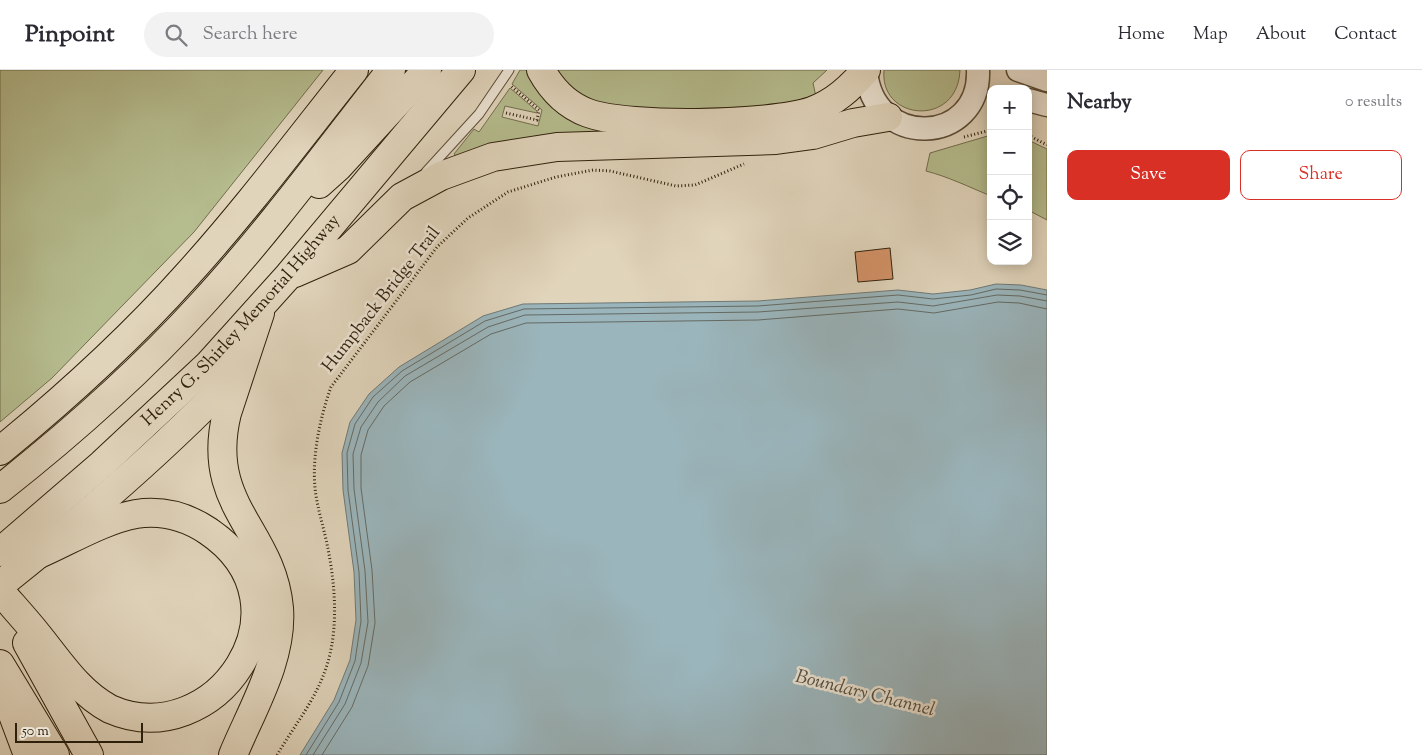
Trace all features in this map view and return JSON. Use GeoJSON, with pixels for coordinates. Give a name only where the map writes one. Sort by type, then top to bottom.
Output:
{"type":"FeatureCollection","features":[{"type":"Feature","properties":{"kind":"highway"},"geometry":{"type":"LineString","coordinates":[[0,451],[122,344],[186,276],[243,210],[354,70]]}},
{"type":"Feature","properties":{"kind":"highway"},"geometry":{"type":"LineString","coordinates":[[0,489],[66,435],[136,372],[202,305],[268,227],[391,70]]}},
{"type":"Feature","properties":{"kind":"highway"},"geometry":{"type":"LineString","coordinates":[[268,227],[338,167],[427,70]]}},
{"type":"Feature","properties":{"kind":"highway","name":"Henry G. Shirley Memorial Highway"},"geometry":{"type":"LineString","coordinates":[[2,550],[172,400],[208,365],[289,275],[461,70]]}},
{"type":"Feature","properties":{"kind":"highway"},"geometry":{"type":"LineString","coordinates":[[542,70],[557,94],[566,102],[588,113],[630,121],[676,122],[767,119],[800,114],[826,104],[840,96],[866,70]]}},
{"type":"Feature","properties":{"kind":"highway"},"geometry":{"type":"LineString","coordinates":[[289,275],[348,250],[402,197],[460,168],[514,152],[558,146],[776,140],[813,134],[853,123],[888,117]]}},
{"type":"Feature","properties":{"kind":"highway"},"geometry":{"type":"LineString","coordinates":[[233,755],[271,666],[278,638],[279,623],[276,594],[269,568],[232,499],[222,465],[223,429],[263,304]]}},
{"type":"Feature","properties":{"kind":"highway"},"geometry":{"type":"LineString","coordinates":[[19,570],[77,524],[184,428],[244,367]]}},
{"type":"Feature","properties":{"kind":"highway"},"geometry":{"type":"LineString","coordinates":[[0,593],[87,693],[111,710],[126,716],[158,721],[191,713],[220,696],[240,672],[252,644],[255,629],[254,600],[250,585],[235,557],[224,543],[197,524],[168,514],[136,514],[106,524],[19,570]]}},
{"type":"Feature","properties":{"kind":"highway"},"geometry":{"type":"LineString","coordinates":[[0,593],[89,755]]}},
{"type":"Feature","properties":{"kind":"highway"},"geometry":{"type":"LineString","coordinates":[[0,664],[55,755]]}},
{"type":"Feature","properties":{"kind":"highway"},"geometry":{"type":"LineString","coordinates":[[0,681],[28,755]]}},
{"type":"Feature","properties":{"kind":"street"},"geometry":{"type":"LineString","coordinates":[[866,70],[870,92],[875,102],[888,117],[905,126],[924,129],[944,125],[982,101],[987,100]]}},
{"type":"Feature","properties":{"kind":"street"},"geometry":{"type":"LineString","coordinates":[[960,115],[973,97],[978,70]]}},
{"type":"Feature","properties":{"kind":"street"},"geometry":{"type":"LineString","coordinates":[[1018,70],[1047,80]]}},
{"type":"Feature","properties":{"kind":"street"},"geometry":{"type":"LineString","coordinates":[[1032,101],[1047,106]]}},
{"type":"Feature","properties":{"kind":"lane"},"geometry":{"type":"LineString","coordinates":[[402,197],[471,124],[509,70]]}},
{"type":"Feature","properties":{"kind":"path"},"geometry":{"type":"LineString","coordinates":[[506,113],[537,120],[539,110],[510,85]]}},
{"type":"Feature","properties":{"kind":"path"},"geometry":{"type":"LineString","coordinates":[[958,139],[987,131]]}},
{"type":"Feature","properties":{"kind":"path"},"geometry":{"type":"LineString","coordinates":[[1032,137],[1047,145]]}},
{"type":"Feature","properties":{"kind":"path","name":"Humpback Bridge Trail"},"geometry":{"type":"LineString","coordinates":[[277,755],[316,690],[327,665],[331,641],[334,594],[332,572],[315,487],[322,413],[331,387],[437,247],[485,205],[508,192],[556,176],[593,170],[610,171],[676,186],[696,185],[749,162]]}},
{"type":"Feature","properties":{"kind":"green space"},"geometry":{"type":"Polygon","coordinates":[[[0,70],[323,70],[194,232],[52,378],[0,422],[0,70]]]}},
{"type":"Feature","properties":{"kind":"green space"},"geometry":{"type":"Polygon","coordinates":[[[520,70],[532,70],[613,129],[613,135],[458,157],[454,154],[474,129],[479,132],[510,88],[537,113],[505,106],[502,117],[538,126],[542,110],[512,84],[520,70]]]}},
{"type":"Feature","properties":{"kind":"green space"},"geometry":{"type":"Polygon","coordinates":[[[553,70],[827,70],[813,83],[816,97],[781,106],[640,110],[604,105],[574,93],[553,70]]]}},
{"type":"Feature","properties":{"kind":"green space"},"geometry":{"type":"Polygon","coordinates":[[[884,70],[960,70],[956,89],[947,102],[934,109],[919,111],[905,108],[893,100],[886,87],[884,70]]]}},
{"type":"Feature","properties":{"kind":"green space"},"geometry":{"type":"Polygon","coordinates":[[[987,136],[987,194],[926,171],[930,153],[987,136]]]}},
{"type":"Feature","properties":{"kind":"green space"},"geometry":{"type":"Polygon","coordinates":[[[1032,142],[1047,149],[1047,220],[1032,212],[1032,142]]]}},
{"type":"Feature","properties":{"kind":"water","name":"Boundary Channel"},"geometry":{"type":"Polygon","coordinates":[[[996,284],[1021,285],[1047,290],[1047,755],[300,755],[334,700],[350,660],[356,620],[354,572],[343,490],[342,453],[350,422],[369,394],[399,367],[483,316],[523,304],[758,301],[898,290],[933,294],[970,290],[996,284]]]}},
{"type":"Feature","properties":{"kind":"building"},"geometry":{"type":"Polygon","coordinates":[[[890,248],[893,279],[858,282],[855,252],[890,248]]]}}]}
